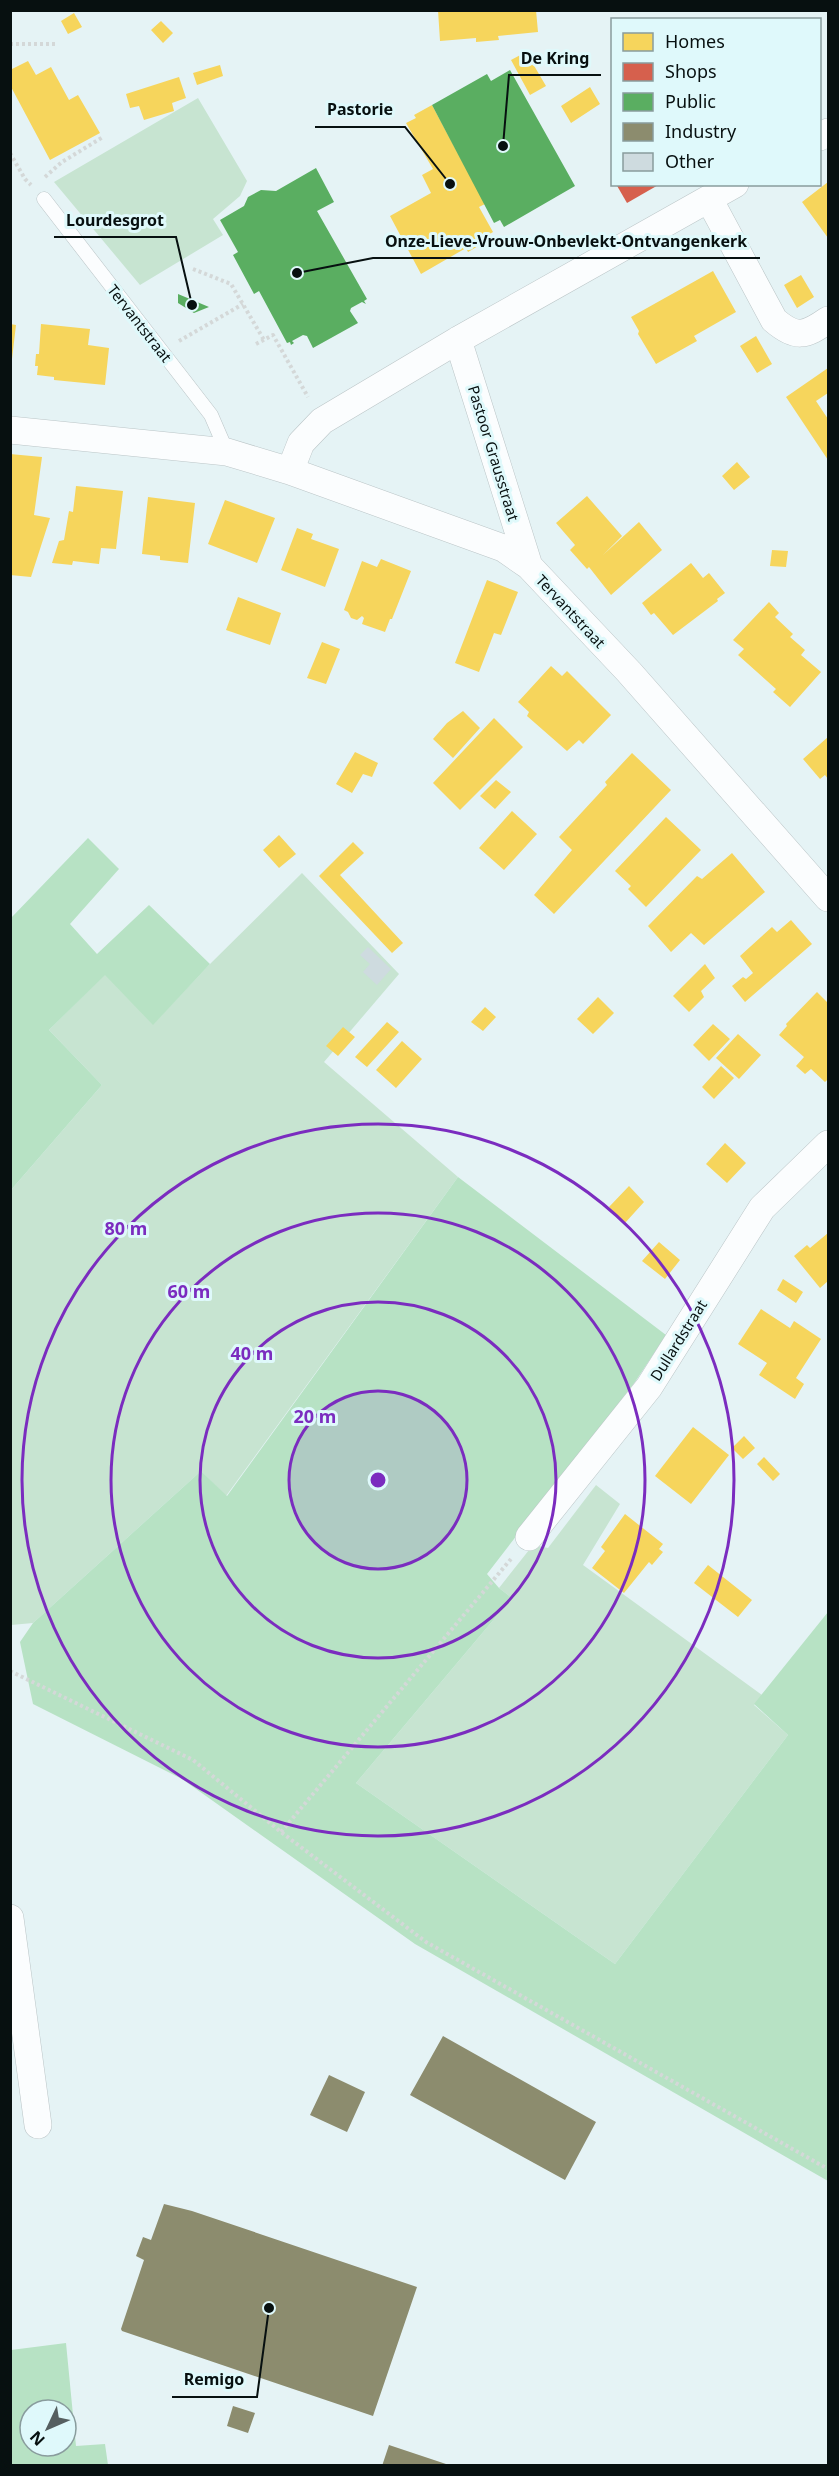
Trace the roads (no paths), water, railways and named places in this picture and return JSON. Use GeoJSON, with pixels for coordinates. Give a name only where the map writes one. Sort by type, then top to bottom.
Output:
{"type":"FeatureCollection","features":[{"type":"Feature","properties":{"kind":"street"},"geometry":{"type":"LineString","coordinates":[[290,471],[301,443],[322,421],[458,340],[732,186]]}},
{"type":"Feature","properties":{"kind":"street"},"geometry":{"type":"LineString","coordinates":[[709,199],[774,320],[788,332],[801,334],[814,330],[828,320]]}},
{"type":"Feature","properties":{"kind":"street","name":"Pastoor Grausstraat"},"geometry":{"type":"LineString","coordinates":[[458,340],[529,566]]}},
{"type":"Feature","properties":{"kind":"street","name":"Tervantstraat"},"geometry":{"type":"LineString","coordinates":[[10,430],[227,452],[290,471],[502,548],[529,566],[629,672],[828,898]]}},
{"type":"Feature","properties":{"kind":"street","name":"Dullardstraat"},"geometry":{"type":"LineString","coordinates":[[529,1538],[649,1388],[762,1208],[828,1144]]}},
{"type":"Feature","properties":{"kind":"street"},"geometry":{"type":"LineString","coordinates":[[10,1918],[38,2125]]}},
{"type":"Feature","properties":{"kind":"lane","name":"Tervantstraat"},"geometry":{"type":"LineString","coordinates":[[44,199],[212,415],[227,452]]}},
{"type":"Feature","properties":{"kind":"place","name":"De Kring"},"geometry":{"type":"Point","coordinates":[503,146]}},
{"type":"Feature","properties":{"kind":"place","name":"Pastorie"},"geometry":{"type":"Point","coordinates":[450,184]}},
{"type":"Feature","properties":{"kind":"place","name":"Onze-Lieve-Vrouw-Onbevlekt-Ontvangenkerk"},"geometry":{"type":"Point","coordinates":[297,273]}},
{"type":"Feature","properties":{"kind":"place","name":"Lourdesgrot"},"geometry":{"type":"Point","coordinates":[192,305]}},
{"type":"Feature","properties":{"kind":"place","name":"Remigo"},"geometry":{"type":"Point","coordinates":[269,2308]}}]}
